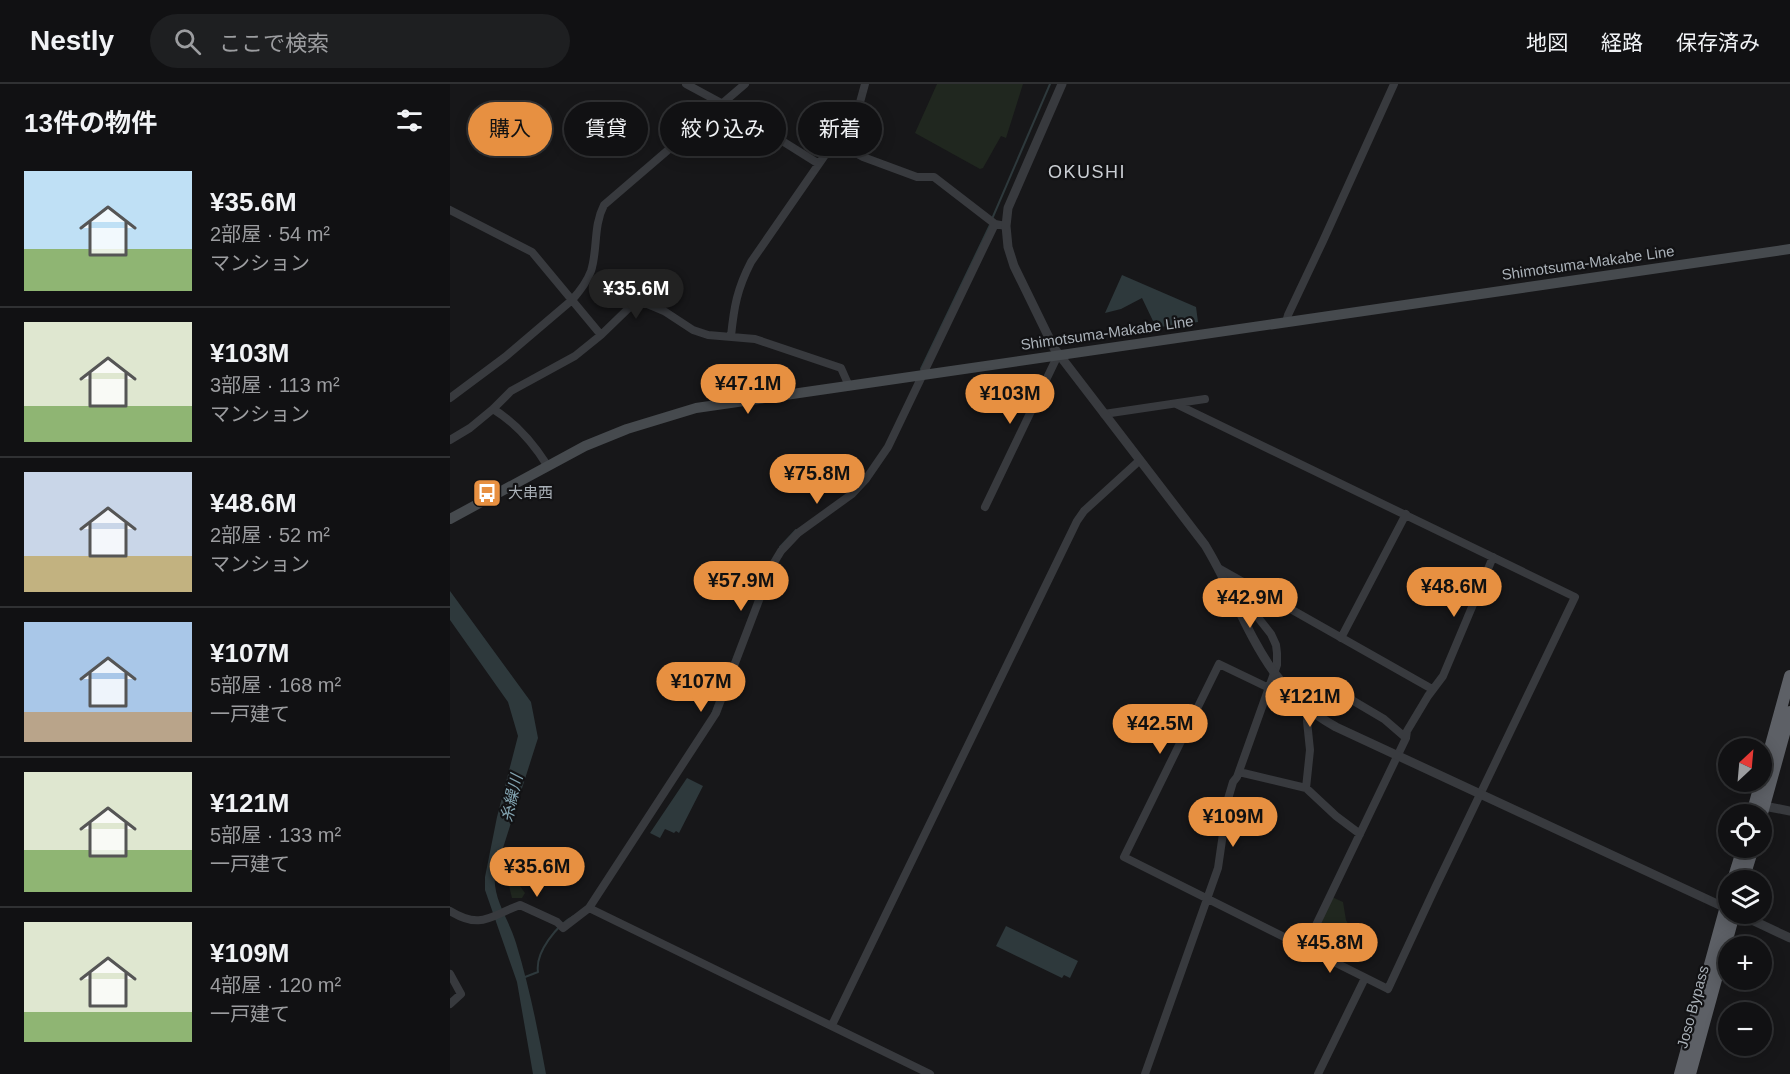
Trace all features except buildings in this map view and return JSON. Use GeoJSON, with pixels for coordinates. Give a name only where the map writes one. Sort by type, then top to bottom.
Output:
{"type":"FeatureCollection","features":[{"type":"Feature","properties":{"kind":"highway"},"geometry":{"type":"LineString","coordinates":[[1755,804],[1790,676]]}},
{"type":"Feature","properties":{"kind":"highway"},"geometry":{"type":"LineString","coordinates":[[1764,804],[1790,712]]}},
{"type":"Feature","properties":{"kind":"highway","name":"Joso Bypass"},"geometry":{"type":"LineString","coordinates":[[1680,1074],[1707,975],[1725,924]]}},
{"type":"Feature","properties":{"kind":"highway","name":"Joso Bypass"},"geometry":{"type":"LineString","coordinates":[[1690,1074],[1727,924]]}},
{"type":"Feature","properties":{"kind":"main road","name":"Shimotsuma-Makabe Line"},"geometry":{"type":"LineString","coordinates":[[450,519],[585,446],[627,429],[696,408],[1790,249]]}},
{"type":"Feature","properties":{"kind":"street"},"geometry":{"type":"LineString","coordinates":[[686,84],[719,102]]}},
{"type":"Feature","properties":{"kind":"street"},"geometry":{"type":"LineString","coordinates":[[725,102],[745,84]]}},
{"type":"Feature","properties":{"kind":"street"},"geometry":{"type":"LineString","coordinates":[[860,102],[865,84]]}},
{"type":"Feature","properties":{"kind":"street"},"geometry":{"type":"LineString","coordinates":[[1062,84],[1008,208],[1005,226],[1014,266],[1058,355],[1200,538],[1220,569],[1261,654],[1274,674],[1309,710],[1336,727],[1718,902]]}},
{"type":"Feature","properties":{"kind":"street"},"geometry":{"type":"LineString","coordinates":[[1286,322],[1394,84]]}},
{"type":"Feature","properties":{"kind":"street"},"geometry":{"type":"LineString","coordinates":[[786,143],[819,164]]}},
{"type":"Feature","properties":{"kind":"street"},"geometry":{"type":"LineString","coordinates":[[450,398],[505,357],[582,289],[590,273],[598,217],[604,205],[662,156]]}},
{"type":"Feature","properties":{"kind":"street"},"geometry":{"type":"LineString","coordinates":[[731,336],[736,295],[751,262],[825,156]]}},
{"type":"Feature","properties":{"kind":"street"},"geometry":{"type":"LineString","coordinates":[[861,156],[917,177],[934,177],[992,223],[1005,226]]}},
{"type":"Feature","properties":{"kind":"street"},"geometry":{"type":"LineString","coordinates":[[450,210],[532,252],[601,335]]}},
{"type":"Feature","properties":{"kind":"street"},"geometry":{"type":"LineString","coordinates":[[450,911],[474,922],[520,905],[563,927],[589,908],[716,713],[772,567],[781,551],[798,533],[846,499],[866,479],[888,447],[924,375],[992,223]]}},
{"type":"Feature","properties":{"kind":"street"},"geometry":{"type":"LineString","coordinates":[[450,440],[470,429],[511,391],[575,356],[633,304],[645,303],[664,311],[693,330],[708,335],[755,339],[841,368],[849,386]]}},
{"type":"Feature","properties":{"kind":"street"},"geometry":{"type":"LineString","coordinates":[[985,507],[1058,355]]}},
{"type":"Feature","properties":{"kind":"street"},"geometry":{"type":"LineString","coordinates":[[1104,414],[1205,399]]}},
{"type":"Feature","properties":{"kind":"street"},"geometry":{"type":"LineString","coordinates":[[1176,404],[1575,597],[1388,989],[1124,857],[1219,664],[1269,688]]}},
{"type":"Feature","properties":{"kind":"street"},"geometry":{"type":"LineString","coordinates":[[493,410],[517,427],[547,465]]}},
{"type":"Feature","properties":{"kind":"street"},"geometry":{"type":"LineString","coordinates":[[832,1025],[1077,521],[1084,511],[1140,460]]}},
{"type":"Feature","properties":{"kind":"street"},"geometry":{"type":"LineString","coordinates":[[1341,638],[1406,514]]}},
{"type":"Feature","properties":{"kind":"street"},"geometry":{"type":"LineString","coordinates":[[1305,948],[1398,756],[1407,731],[1432,689],[1443,676],[1493,557]]}},
{"type":"Feature","properties":{"kind":"street"},"geometry":{"type":"LineString","coordinates":[[1220,569],[1432,689]]}},
{"type":"Feature","properties":{"kind":"street"},"geometry":{"type":"LineString","coordinates":[[1145,1074],[1220,861],[1228,799],[1277,665],[1276,645],[1271,634],[1241,596],[1228,585]]}},
{"type":"Feature","properties":{"kind":"street"},"geometry":{"type":"LineString","coordinates":[[1289,692],[1298,686],[1340,693],[1384,719],[1406,738]]}},
{"type":"Feature","properties":{"kind":"street"},"geometry":{"type":"LineString","coordinates":[[1306,788],[1310,750],[1307,721],[1309,710]]}},
{"type":"Feature","properties":{"kind":"street"},"geometry":{"type":"LineString","coordinates":[[1239,772],[1306,788],[1336,816],[1360,834]]}},
{"type":"Feature","properties":{"kind":"street"},"geometry":{"type":"LineString","coordinates":[[1772,811],[1790,811]]}},
{"type":"Feature","properties":{"kind":"street"},"geometry":{"type":"LineString","coordinates":[[589,908],[930,1074]]}},
{"type":"Feature","properties":{"kind":"street"},"geometry":{"type":"LineString","coordinates":[[1762,924],[1790,938]]}},
{"type":"Feature","properties":{"kind":"street"},"geometry":{"type":"LineString","coordinates":[[450,974],[461,994],[450,1004]]}},
{"type":"Feature","properties":{"kind":"street"},"geometry":{"type":"LineString","coordinates":[[1318,1074],[1365,978]]}},
{"type":"Feature","properties":{"kind":"shaded area"},"geometry":{"type":"Polygon","coordinates":[[[937,84],[1023,84],[1006,138],[1001,136],[983,168],[980,169],[915,133],[937,84]]]}},
{"type":"Feature","properties":{"kind":"shaded area"},"geometry":{"type":"Polygon","coordinates":[[[515,879],[525,893],[522,898],[512,898],[508,882],[515,879]]]}},
{"type":"Feature","properties":{"kind":"shaded area"},"geometry":{"type":"Polygon","coordinates":[[[1332,897],[1343,902],[1346,920],[1353,933],[1338,962],[1334,957],[1309,945],[1332,897]]]}},
{"type":"Feature","properties":{"kind":"water"},"geometry":{"type":"Polygon","coordinates":[[[1122,275],[1196,307],[1198,322],[1160,327],[1157,320],[1153,321],[1142,298],[1121,309],[1105,313],[1122,275]]]}},
{"type":"Feature","properties":{"kind":"water","name":"糸繰川"},"geometry":{"type":"Polygon","coordinates":[[[450,591],[531,702],[538,738],[495,873],[495,882],[498,900],[513,934],[525,975],[546,1074],[533,1074],[517,982],[485,890],[485,877],[497,817],[518,736],[508,702],[450,620],[450,591]]]}},
{"type":"Feature","properties":{"kind":"water"},"geometry":{"type":"Polygon","coordinates":[[[687,778],[703,786],[679,833],[665,829],[660,838],[650,833],[687,778]]]}},
{"type":"Feature","properties":{"kind":"water"},"geometry":{"type":"Polygon","coordinates":[[[1006,926],[1078,961],[1070,978],[1064,975],[1062,978],[996,946],[1006,926]]]}},
{"type":"Feature","properties":{"kind":"waterway"},"geometry":{"type":"LineString","coordinates":[[992,219],[1050,84]]}},
{"type":"Feature","properties":{"kind":"waterway"},"geometry":{"type":"LineString","coordinates":[[921,369],[990,225]]}},
{"type":"Feature","properties":{"kind":"waterway"},"geometry":{"type":"LineString","coordinates":[[780,547],[796,530]]}},
{"type":"Feature","properties":{"kind":"waterway"},"geometry":{"type":"LineString","coordinates":[[712,714],[723,685]]}},
{"type":"Feature","properties":{"kind":"waterway"},"geometry":{"type":"LineString","coordinates":[[525,977],[538,972],[540,956],[548,940],[554,932],[574,916]]}},
{"type":"Feature","properties":{"kind":"place","name":"大串西"},"geometry":{"type":"Point","coordinates":[487,493]}},
{"type":"Feature","properties":{"kind":"district","name":"OKUSHI"},"geometry":{"type":"Point","coordinates":[1087,172]}}]}
